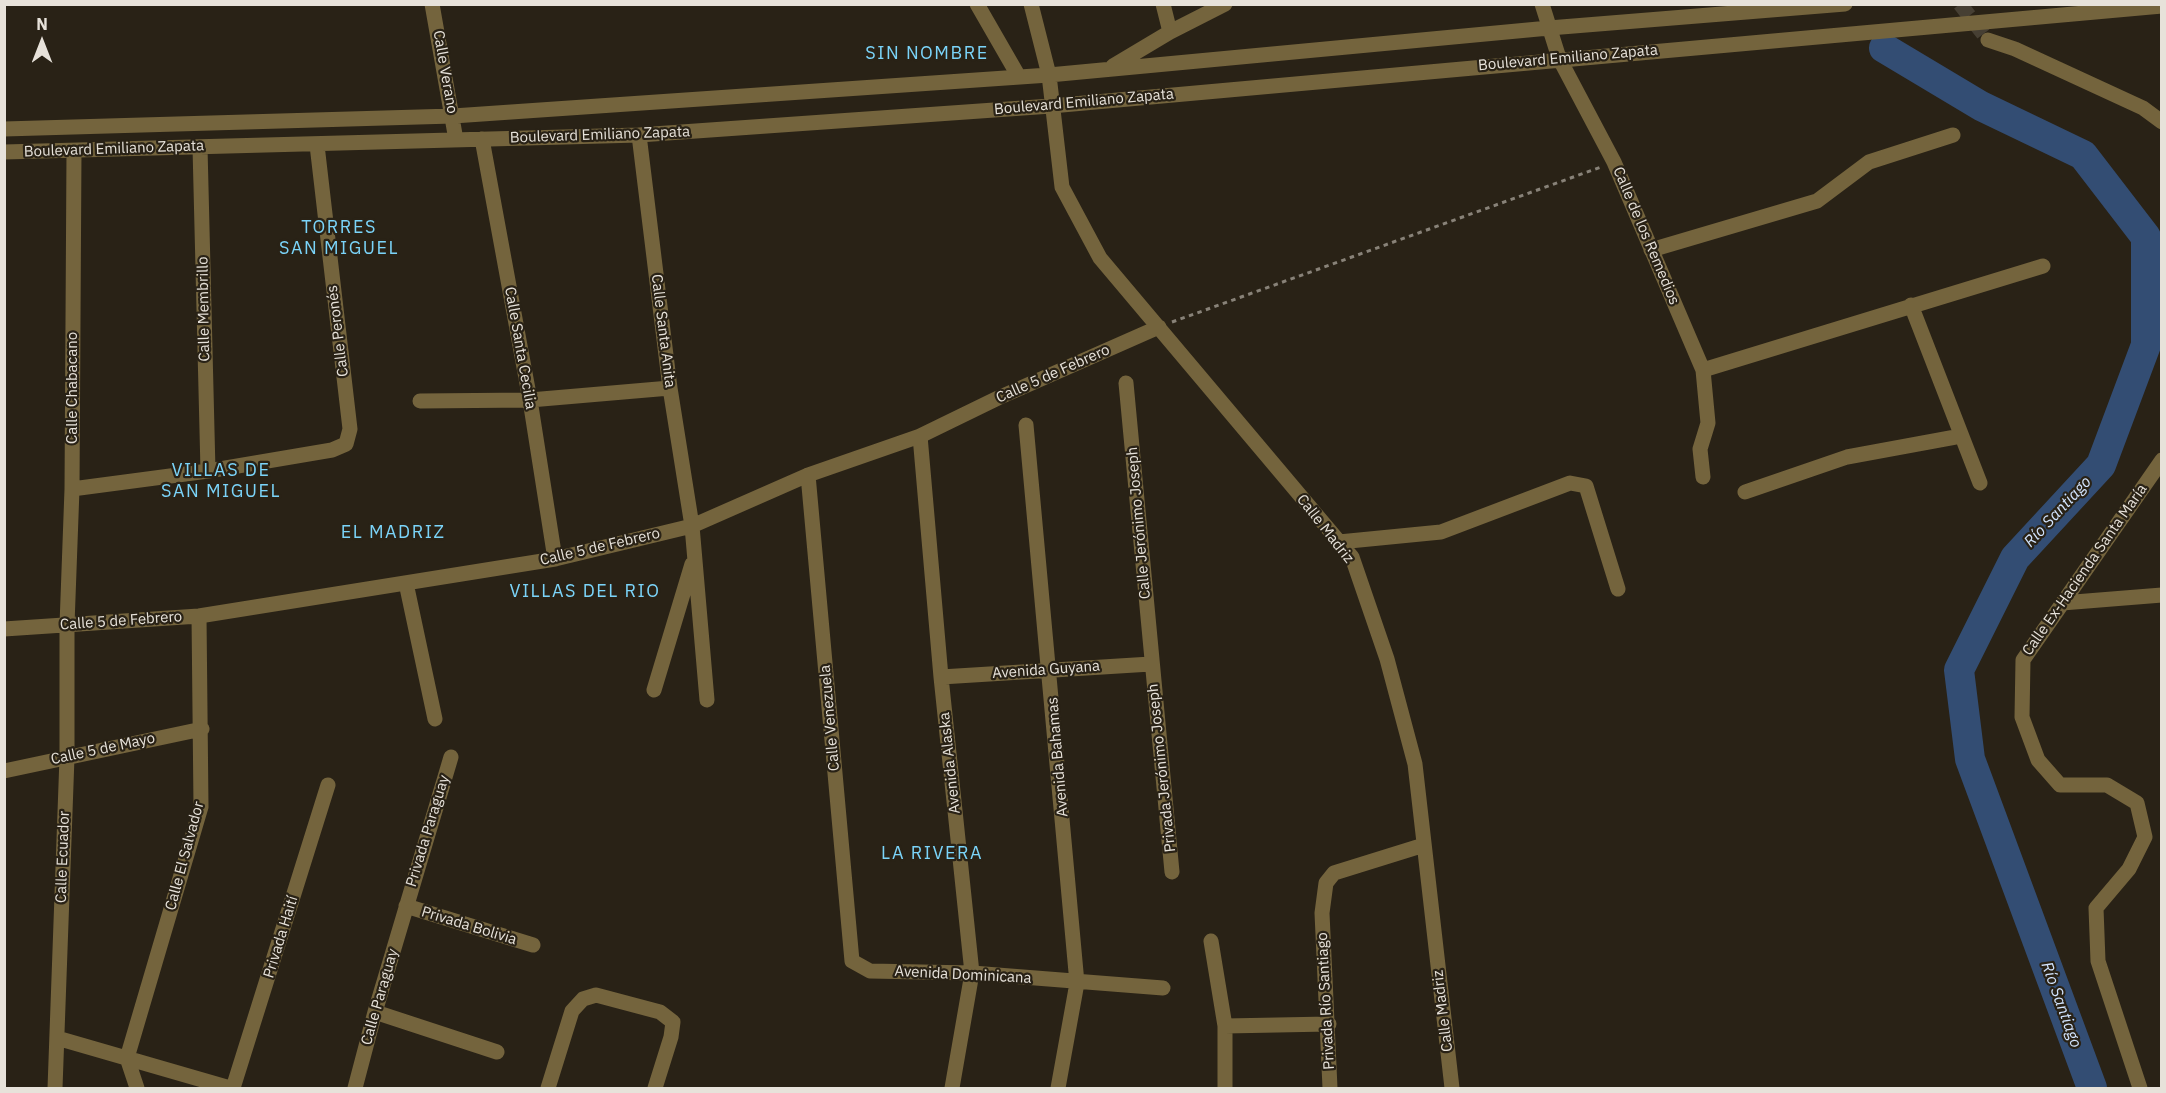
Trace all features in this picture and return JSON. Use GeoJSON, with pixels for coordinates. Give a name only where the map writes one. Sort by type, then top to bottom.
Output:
{"type":"FeatureCollection","features":[{"type":"Feature","properties":{"kind":"street","name":"Calle Verano"},"geometry":{"type":"LineString","coordinates":[[432,4],[456,140]]}},
{"type":"Feature","properties":{"kind":"street"},"geometry":{"type":"LineString","coordinates":[[977,4],[1019,77]]}},
{"type":"Feature","properties":{"kind":"street","name":"Calle Madriz"},"geometry":{"type":"LineString","coordinates":[[1030,4],[1049,75],[1062,187],[1100,258],[1352,557],[1387,659],[1415,764],[1452,1089]]}},
{"type":"Feature","properties":{"kind":"street"},"geometry":{"type":"LineString","coordinates":[[1163,4],[1170,32]]}},
{"type":"Feature","properties":{"kind":"street","name":"Boulevard Emiliano Zapata"},"geometry":{"type":"LineString","coordinates":[[1108,69],[1170,32],[1225,4]]}},
{"type":"Feature","properties":{"kind":"street","name":"Calle de los Remedios"},"geometry":{"type":"LineString","coordinates":[[1542,4],[1560,58],[1614,162],[1703,370],[1708,423],[1700,449],[1703,477]]}},
{"type":"Feature","properties":{"kind":"street","name":"Boulevard Emiliano Zapata"},"geometry":{"type":"LineString","coordinates":[[4,129],[453,116],[1049,75],[1549,28],[1845,4]]}},
{"type":"Feature","properties":{"kind":"street","name":"Boulevard Emiliano Zapata"},"geometry":{"type":"LineString","coordinates":[[4,152],[639,135],[1051,106],[1560,58],[2162,6]]}},
{"type":"Feature","properties":{"kind":"street"},"geometry":{"type":"LineString","coordinates":[[1988,40],[2015,49],[2143,108],[2162,122]]}},
{"type":"Feature","properties":{"kind":"street","name":"Calle Santa Anita"},"geometry":{"type":"LineString","coordinates":[[639,135],[670,388],[692,526],[707,700]]}},
{"type":"Feature","properties":{"kind":"street"},"geometry":{"type":"LineString","coordinates":[[1652,250],[1817,201],[1869,162],[1953,135]]}},
{"type":"Feature","properties":{"kind":"street","name":"Calle Santa Cecilia"},"geometry":{"type":"LineString","coordinates":[[482,139],[530,400],[555,559]]}},
{"type":"Feature","properties":{"kind":"street","name":"Calle Peronés"},"geometry":{"type":"LineString","coordinates":[[208,471],[332,450],[346,444],[350,429],[317,145]]}},
{"type":"Feature","properties":{"kind":"street","name":"Calle Membrillo"},"geometry":{"type":"LineString","coordinates":[[200,147],[208,471]]}},
{"type":"Feature","properties":{"kind":"street","name":"Calle Chabacano"},"geometry":{"type":"LineString","coordinates":[[67,625],[72,489],[74,151]]}},
{"type":"Feature","properties":{"kind":"street"},"geometry":{"type":"LineString","coordinates":[[1703,370],[2043,266]]}},
{"type":"Feature","properties":{"kind":"street"},"geometry":{"type":"LineString","coordinates":[[1911,305],[1980,483]]}},
{"type":"Feature","properties":{"kind":"street","name":"Calle 5 de Febrero"},"geometry":{"type":"LineString","coordinates":[[4,630],[199,616],[555,559],[692,526],[808,475],[920,436],[998,398],[1160,327]]}},
{"type":"Feature","properties":{"kind":"street","name":"Calle Jerónimo Joseph"},"geometry":{"type":"LineString","coordinates":[[1126,383],[1152,664]]}},
{"type":"Feature","properties":{"kind":"street"},"geometry":{"type":"LineString","coordinates":[[420,401],[530,400],[670,388]]}},
{"type":"Feature","properties":{"kind":"street","name":"Avenida Bahamas"},"geometry":{"type":"LineString","coordinates":[[1026,425],[1077,982],[1058,1089]]}},
{"type":"Feature","properties":{"kind":"street","name":"Avenida Alaska"},"geometry":{"type":"LineString","coordinates":[[920,436],[941,677],[972,973],[952,1089]]}},
{"type":"Feature","properties":{"kind":"street"},"geometry":{"type":"LineString","coordinates":[[1744,492],[1847,457],[1961,436]]}},
{"type":"Feature","properties":{"kind":"street","name":"Calle Ex-Hacienda Santa María"},"geometry":{"type":"LineString","coordinates":[[2140,1089],[2098,961],[2096,908],[2129,869],[2145,837],[2137,803],[2107,785],[2060,785],[2038,760],[2022,717],[2023,660],[2162,460]]}},
{"type":"Feature","properties":{"kind":"street"},"geometry":{"type":"LineString","coordinates":[[72,489],[208,471]]}},
{"type":"Feature","properties":{"kind":"street","name":"Calle Venezuela"},"geometry":{"type":"LineString","coordinates":[[808,475],[852,961]]}},
{"type":"Feature","properties":{"kind":"street"},"geometry":{"type":"LineString","coordinates":[[1339,542],[1441,532],[1570,483],[1586,486],[1618,589]]}},
{"type":"Feature","properties":{"kind":"street"},"geometry":{"type":"LineString","coordinates":[[654,690],[695,555]]}},
{"type":"Feature","properties":{"kind":"street"},"geometry":{"type":"LineString","coordinates":[[406,583],[435,719]]}},
{"type":"Feature","properties":{"kind":"street"},"geometry":{"type":"LineString","coordinates":[[2062,603],[2162,595]]}},
{"type":"Feature","properties":{"kind":"street","name":"Calle El Salvador"},"geometry":{"type":"LineString","coordinates":[[127,1058],[201,807],[202,729],[199,616]]}},
{"type":"Feature","properties":{"kind":"street","name":"Calle Ecuador"},"geometry":{"type":"LineString","coordinates":[[55,1089],[67,757],[67,625]]}},
{"type":"Feature","properties":{"kind":"street","name":"Avenida Guyana"},"geometry":{"type":"LineString","coordinates":[[941,677],[1152,664]]}},
{"type":"Feature","properties":{"kind":"street","name":"Privada Jerónimo Joseph"},"geometry":{"type":"LineString","coordinates":[[1152,664],[1172,872]]}},
{"type":"Feature","properties":{"kind":"street","name":"Calle 5 de Mayo"},"geometry":{"type":"LineString","coordinates":[[4,771],[202,729]]}},
{"type":"Feature","properties":{"kind":"street","name":"Privada Paraguay"},"geometry":{"type":"LineString","coordinates":[[406,906],[451,757]]}},
{"type":"Feature","properties":{"kind":"street","name":"Privada Haití"},"geometry":{"type":"LineString","coordinates":[[231,1089],[328,785]]}},
{"type":"Feature","properties":{"kind":"street","name":"Privada Río Santiago"},"geometry":{"type":"LineString","coordinates":[[1330,1089],[1329,1024],[1322,913],[1326,883],[1334,873],[1424,845]]}},
{"type":"Feature","properties":{"kind":"street","name":"Privada Bolivia"},"geometry":{"type":"LineString","coordinates":[[406,906],[533,945]]}},
{"type":"Feature","properties":{"kind":"street","name":"Calle Paraguay"},"geometry":{"type":"LineString","coordinates":[[355,1089],[406,906]]}},
{"type":"Feature","properties":{"kind":"street"},"geometry":{"type":"LineString","coordinates":[[1211,941],[1225,1026],[1225,1089]]}},
{"type":"Feature","properties":{"kind":"street","name":"Avenida Dominicana"},"geometry":{"type":"LineString","coordinates":[[852,961],[870,971],[972,973],[1163,988]]}},
{"type":"Feature","properties":{"kind":"street"},"geometry":{"type":"LineString","coordinates":[[548,1089],[572,1011],[583,999],[596,995],[660,1012],[673,1022],[671,1037],[655,1089]]}},
{"type":"Feature","properties":{"kind":"street"},"geometry":{"type":"LineString","coordinates":[[375,1012],[497,1052]]}},
{"type":"Feature","properties":{"kind":"street"},"geometry":{"type":"LineString","coordinates":[[1225,1026],[1329,1024]]}},
{"type":"Feature","properties":{"kind":"street"},"geometry":{"type":"LineString","coordinates":[[57,1038],[231,1089]]}},
{"type":"Feature","properties":{"kind":"street"},"geometry":{"type":"LineString","coordinates":[[127,1058],[137,1089]]}},
{"type":"Feature","properties":{"kind":"path"},"geometry":{"type":"LineString","coordinates":[[1160,327],[1614,162]]}},
{"type":"Feature","properties":{"kind":"waterway","name":"Río Santiago"},"geometry":{"type":"LineString","coordinates":[[1884,48],[1981,106],[2083,155],[2146,237],[2146,345],[2101,465],[2015,558],[1959,670],[1970,759],[2092,1088]]}},
{"type":"Feature","properties":{"kind":"tunnel"},"geometry":{"type":"LineString","coordinates":[[1960,4],[1988,40]]}},
{"type":"Feature","properties":{"kind":"district","name":"SIN NOMBRE"},"geometry":{"type":"Point","coordinates":[927,54]}},
{"type":"Feature","properties":{"kind":"district","name":"TORRES SAN MIGUEL"},"geometry":{"type":"Point","coordinates":[339,238]}},
{"type":"Feature","properties":{"kind":"district","name":"VILLAS DE SAN MIGUEL"},"geometry":{"type":"Point","coordinates":[221,481]}},
{"type":"Feature","properties":{"kind":"district","name":"EL MADRIZ"},"geometry":{"type":"Point","coordinates":[393,533]}},
{"type":"Feature","properties":{"kind":"district","name":"VILLAS DEL RIO"},"geometry":{"type":"Point","coordinates":[585,592]}},
{"type":"Feature","properties":{"kind":"district","name":"LA RIVERA"},"geometry":{"type":"Point","coordinates":[932,854]}}]}
